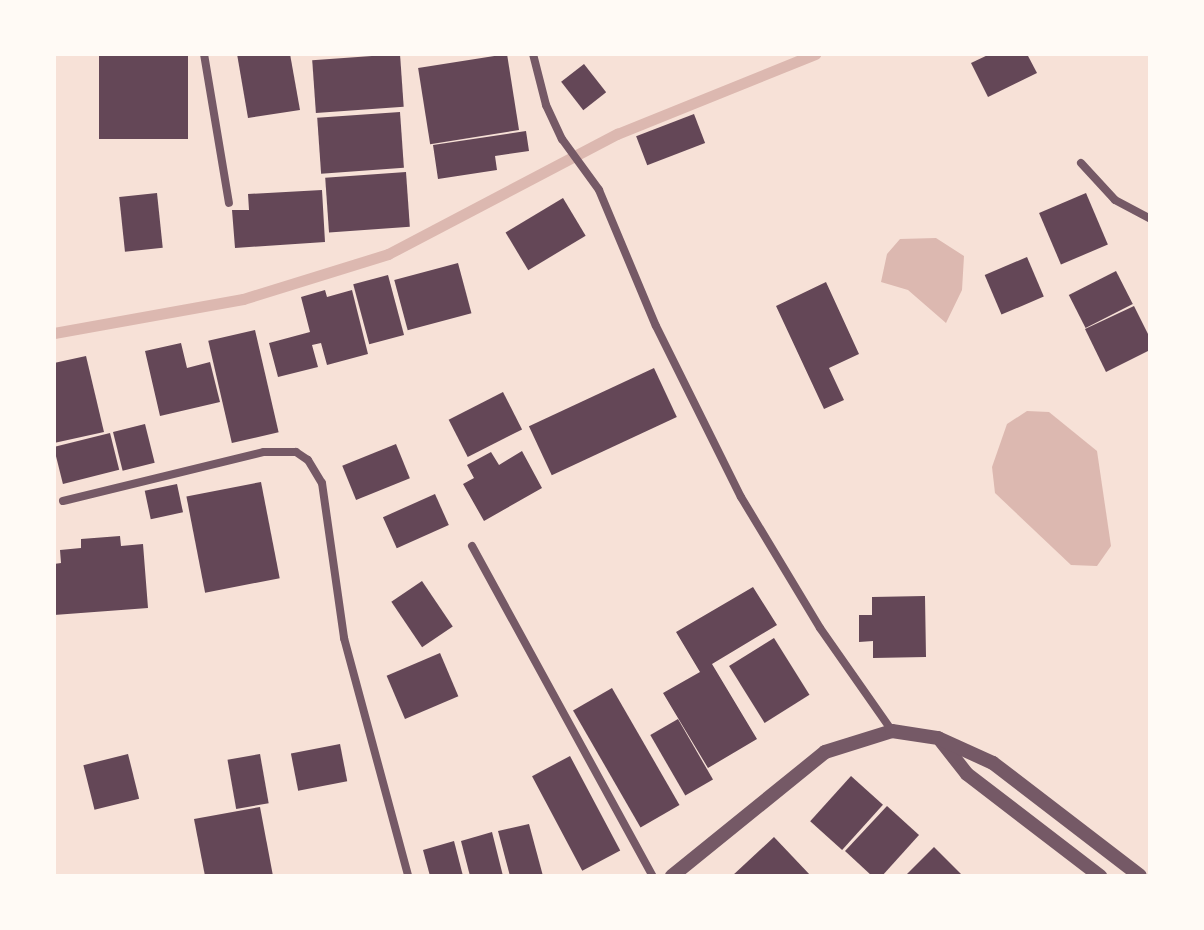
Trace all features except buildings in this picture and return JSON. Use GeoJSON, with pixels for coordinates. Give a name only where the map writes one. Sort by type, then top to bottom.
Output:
{"type":"FeatureCollection","features":[{"type":"Feature","properties":{"kind":"street"},"geometry":{"type":"LineString","coordinates":[[204,54],[229,203]]}},
{"type":"Feature","properties":{"kind":"street"},"geometry":{"type":"LineString","coordinates":[[533,54],[546,105],[562,139],[599,190],[656,326],[741,497],[820,628],[892,731]]}},
{"type":"Feature","properties":{"kind":"street"},"geometry":{"type":"LineString","coordinates":[[1081,163],[1115,200],[1150,219]]}},
{"type":"Feature","properties":{"kind":"street"},"geometry":{"type":"LineString","coordinates":[[63,501],[264,452],[296,452],[308,460],[322,483],[344,638],[408,876]]}},
{"type":"Feature","properties":{"kind":"street"},"geometry":{"type":"LineString","coordinates":[[472,546],[653,876]]}},
{"type":"Feature","properties":{"kind":"street"},"geometry":{"type":"LineString","coordinates":[[672,876],[825,752],[892,731],[938,738],[993,763],[1140,876]]}},
{"type":"Feature","properties":{"kind":"street"},"geometry":{"type":"LineString","coordinates":[[938,738],[967,774],[1100,876]]}},
{"type":"Feature","properties":{"kind":"shaded area"},"geometry":{"type":"Polygon","coordinates":[[[936,238],[964,256],[962,290],[946,323],[908,290],[881,282],[887,254],[900,239],[936,238]]]}},
{"type":"Feature","properties":{"kind":"shaded area"},"geometry":{"type":"Polygon","coordinates":[[[1027,411],[1049,412],[1097,451],[1111,546],[1097,566],[1071,565],[995,493],[992,467],[1007,424],[1027,411]]]}},
{"type":"Feature","properties":{"kind":"waterway"},"geometry":{"type":"LineString","coordinates":[[54,333],[243,299],[388,254],[617,134],[815,54]]}}]}
